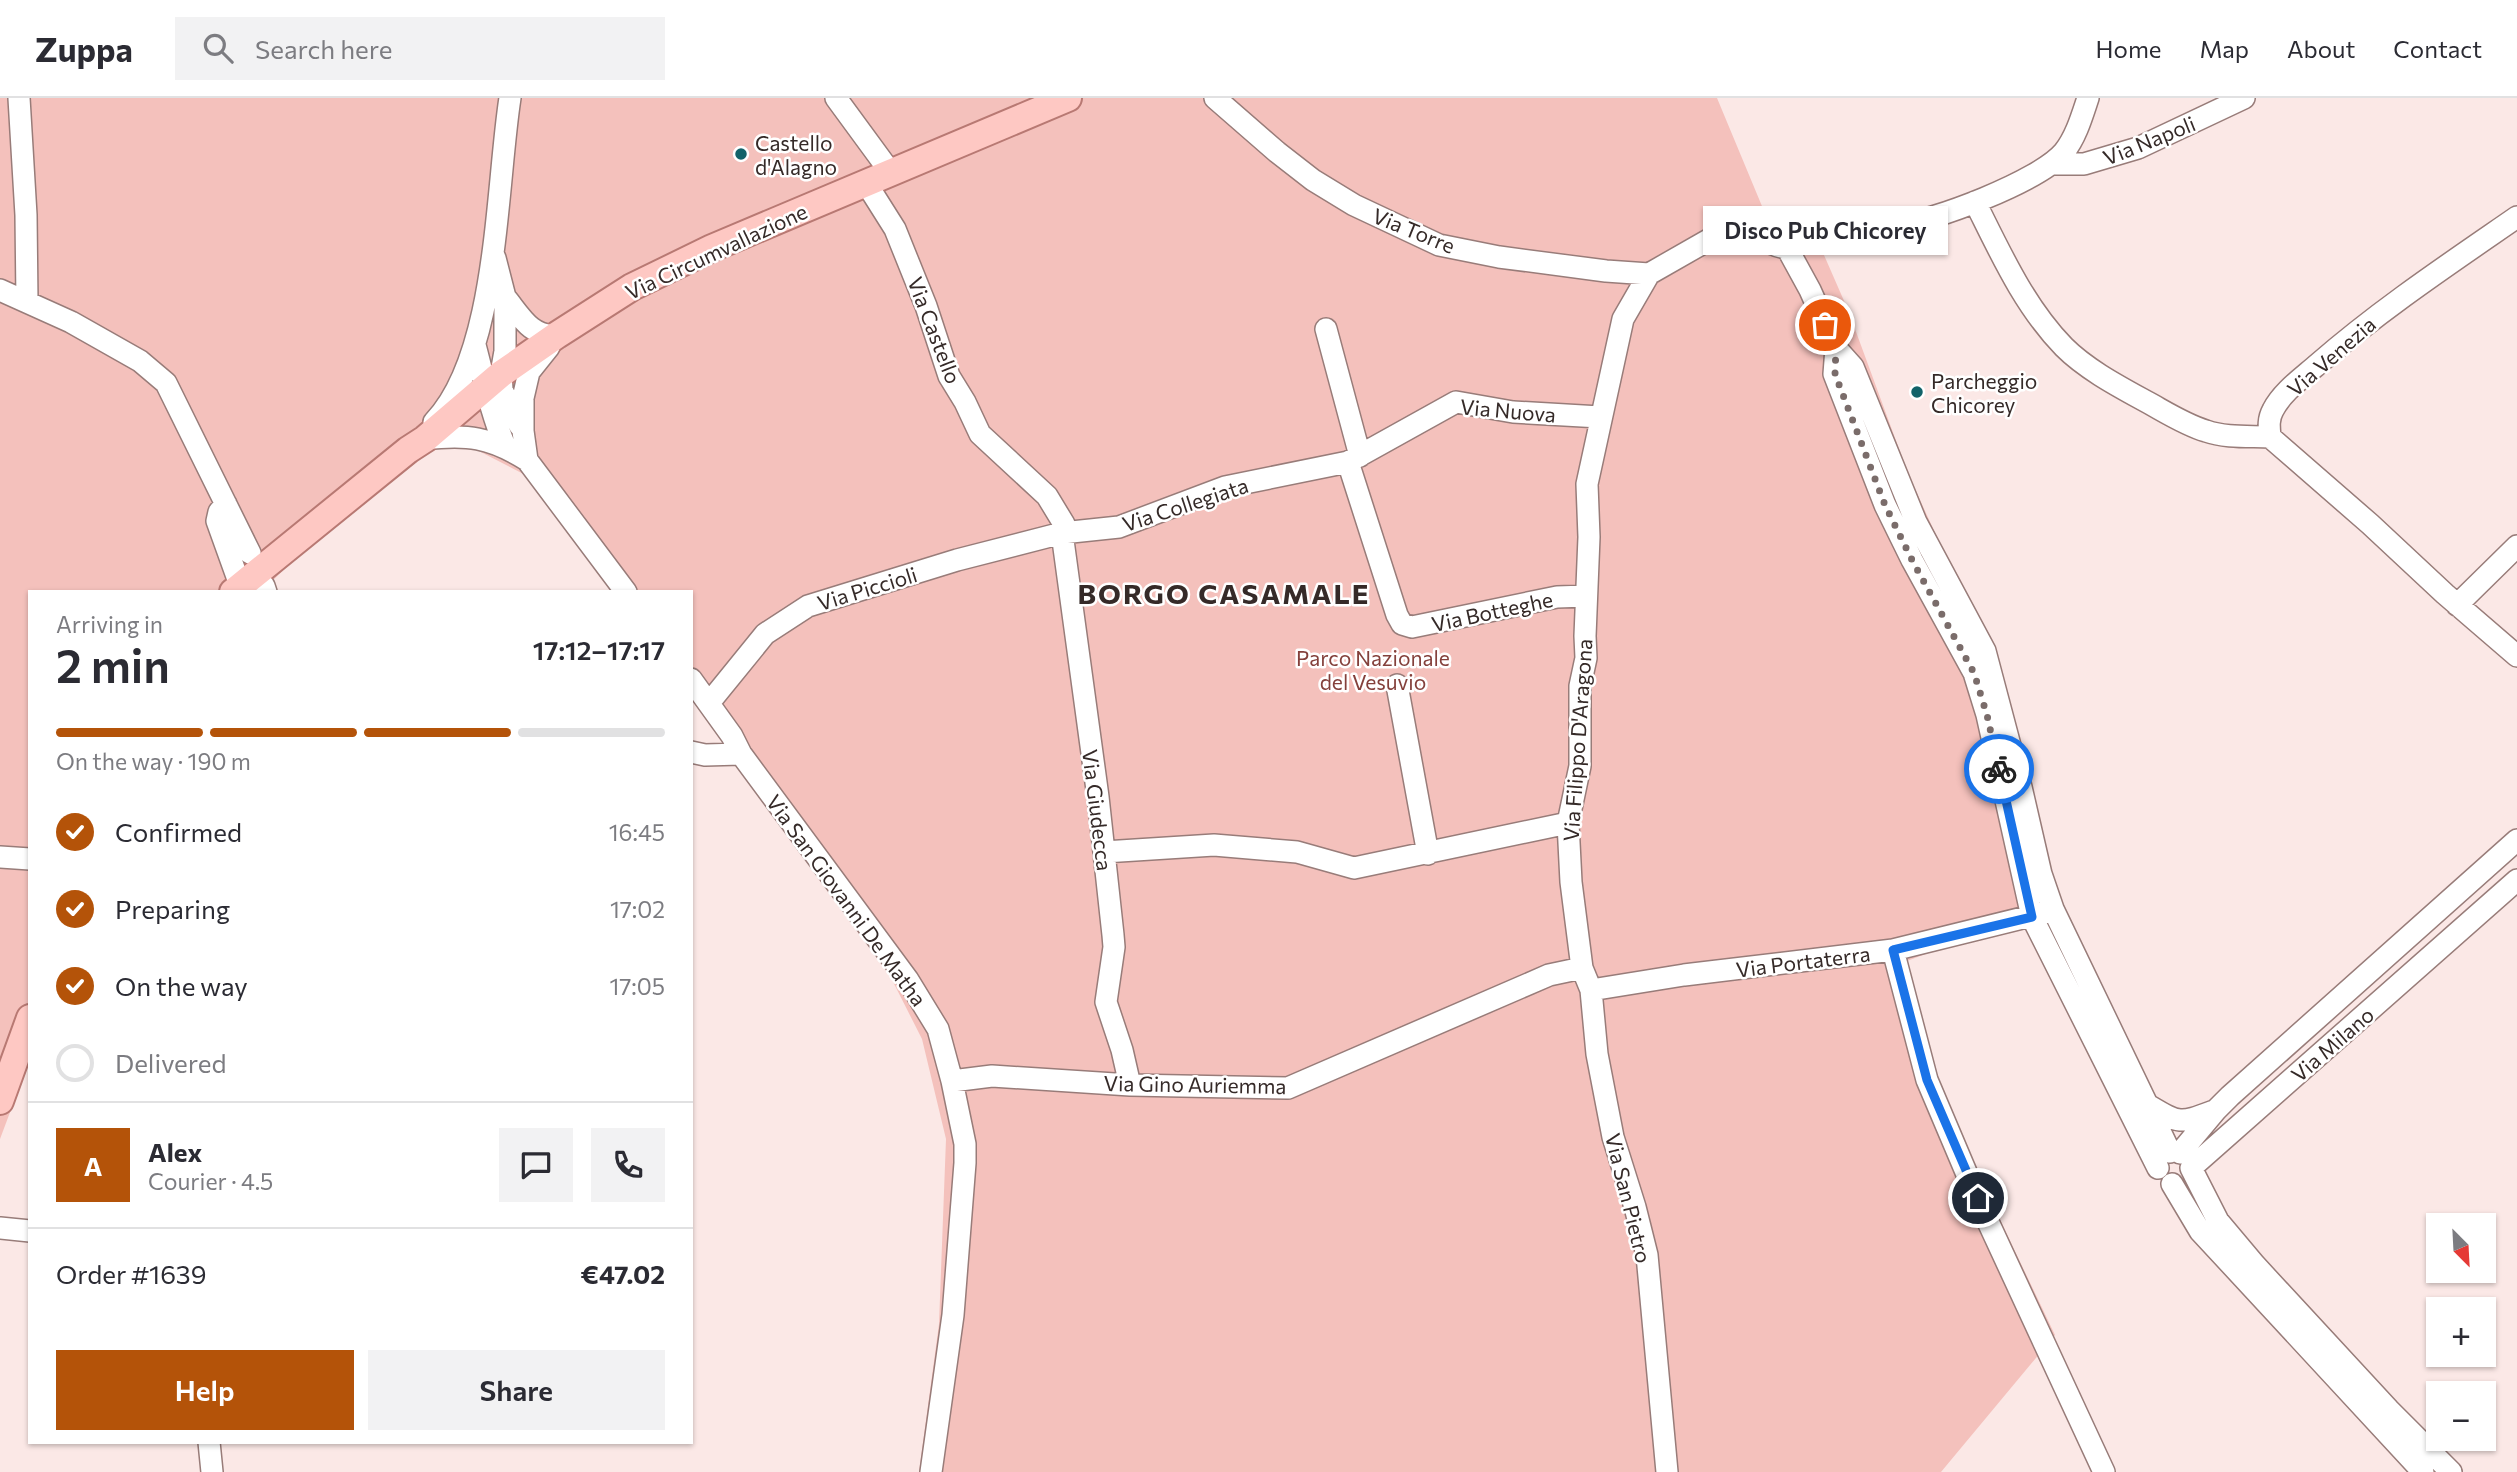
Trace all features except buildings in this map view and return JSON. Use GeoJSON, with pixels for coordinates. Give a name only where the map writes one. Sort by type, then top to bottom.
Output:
{"type":"FeatureCollection","features":[{"type":"Feature","properties":{"kind":"main road","name":"Via Circumvallazione"},"geometry":{"type":"LineString","coordinates":[[251,589],[416,444],[494,380],[632,287],[673,266],[1068,98]]}},
{"type":"Feature","properties":{"kind":"main road"},"geometry":{"type":"LineString","coordinates":[[0,1101],[28,1024]]}},
{"type":"Feature","properties":{"kind":"street"},"geometry":{"type":"LineString","coordinates":[[19,98],[26,215],[27,301]]}},
{"type":"Feature","properties":{"kind":"street"},"geometry":{"type":"LineString","coordinates":[[416,444],[444,411],[475,345],[493,246],[510,98]]}},
{"type":"Feature","properties":{"kind":"street","name":"Via Castello"},"geometry":{"type":"LineString","coordinates":[[836,98],[878,178],[949,376],[980,434],[1047,496],[1064,524],[1062,533]]}},
{"type":"Feature","properties":{"kind":"street","name":"Via Torre"},"geometry":{"type":"LineString","coordinates":[[1215,98],[1313,180],[1354,205],[1439,245],[1499,257],[1649,274]]}},
{"type":"Feature","properties":{"kind":"street"},"geometry":{"type":"LineString","coordinates":[[1649,274],[1733,226],[1743,228],[1773,247],[1787,248],[1817,230],[1906,224],[1956,210],[2051,164],[2065,151],[2088,98]]}},
{"type":"Feature","properties":{"kind":"street","name":"Via Napoli"},"geometry":{"type":"LineString","coordinates":[[2051,164],[2084,164],[2138,148],[2244,98]]}},
{"type":"Feature","properties":{"kind":"street"},"geometry":{"type":"LineString","coordinates":[[1975,202],[2007,265],[2034,308],[2064,347],[2129,392],[2191,426],[2218,434],[2270,437],[2517,656]]}},
{"type":"Feature","properties":{"kind":"street","name":"Via Venezia"},"geometry":{"type":"LineString","coordinates":[[2270,437],[2269,422],[2273,409],[2288,391],[2355,333],[2517,217]]}},
{"type":"Feature","properties":{"kind":"street"},"geometry":{"type":"LineString","coordinates":[[493,246],[505,297],[505,351],[488,400],[505,446]]}},
{"type":"Feature","properties":{"kind":"street"},"geometry":{"type":"LineString","coordinates":[[1787,248],[1810,290],[1836,348],[1853,367],[1916,522],[1985,652],[2041,874],[2053,909],[2148,1105],[2200,1231],[2423,1472]]}},
{"type":"Feature","properties":{"kind":"street","name":"Via Filippo D'Aragona"},"geometry":{"type":"LineString","coordinates":[[1581,968],[1568,823],[1580,766],[1580,686],[1586,658],[1589,537],[1587,484],[1623,318],[1649,274]]}},
{"type":"Feature","properties":{"kind":"street"},"geometry":{"type":"LineString","coordinates":[[0,290],[71,322],[140,361],[166,383],[250,553]]}},
{"type":"Feature","properties":{"kind":"street"},"geometry":{"type":"LineString","coordinates":[[505,297],[525,323],[539,334],[563,331]]}},
{"type":"Feature","properties":{"kind":"street"},"geometry":{"type":"LineString","coordinates":[[1326,329],[1354,459]]}},
{"type":"Feature","properties":{"kind":"street"},"geometry":{"type":"LineString","coordinates":[[527,460],[523,431],[523,398],[529,372],[563,331]]}},
{"type":"Feature","properties":{"kind":"street"},"geometry":{"type":"LineString","coordinates":[[475,345],[523,431]]}},
{"type":"Feature","properties":{"kind":"street"},"geometry":{"type":"LineString","coordinates":[[1836,348],[1835,374],[1885,505],[1974,673],[1987,715],[2032,917],[2174,1165],[2255,1265],[2389,1410],[2451,1472]]}},
{"type":"Feature","properties":{"kind":"street","name":"Via Nuova"},"geometry":{"type":"LineString","coordinates":[[1354,459],[1456,402],[1513,412],[1600,417]]}},
{"type":"Feature","properties":{"kind":"street"},"geometry":{"type":"LineString","coordinates":[[416,444],[462,435],[505,446],[527,460],[624,590]]}},
{"type":"Feature","properties":{"kind":"street","name":"Via Collegiata"},"geometry":{"type":"LineString","coordinates":[[1062,533],[1119,527],[1225,487],[1354,459]]}},
{"type":"Feature","properties":{"kind":"street","name":"Via Botteghe"},"geometry":{"type":"LineString","coordinates":[[1354,459],[1374,549],[1396,615],[1402,624],[1412,627],[1557,597],[1586,596]]}},
{"type":"Feature","properties":{"kind":"street"},"geometry":{"type":"LineString","coordinates":[[226,503],[219,512],[218,521],[251,589]]}},
{"type":"Feature","properties":{"kind":"street","name":"Via Piccioli"},"geometry":{"type":"LineString","coordinates":[[709,703],[765,634],[807,606],[957,560],[1062,533]]}},
{"type":"Feature","properties":{"kind":"street","name":"Via Giudecca"},"geometry":{"type":"LineString","coordinates":[[1062,533],[1114,947],[1106,1002],[1130,1085]]}},
{"type":"Feature","properties":{"kind":"street"},"geometry":{"type":"LineString","coordinates":[[2457,605],[2517,546]]}},
{"type":"Feature","properties":{"kind":"street","name":"Via San Giovanni De Matha"},"geometry":{"type":"LineString","coordinates":[[693,682],[732,736],[741,754],[908,980],[938,1029],[953,1081],[965,1144],[965,1163],[953,1315],[931,1472]]}},
{"type":"Feature","properties":{"kind":"street"},"geometry":{"type":"LineString","coordinates":[[1397,685],[1428,854]]}},
{"type":"Feature","properties":{"kind":"street"},"geometry":{"type":"LineString","coordinates":[[693,752],[705,755],[741,754]]}},
{"type":"Feature","properties":{"kind":"street"},"geometry":{"type":"LineString","coordinates":[[1104,852],[1214,845],[1297,852],[1354,868],[1568,823]]}},
{"type":"Feature","properties":{"kind":"street","name":"Via Milano"},"geometry":{"type":"LineString","coordinates":[[2174,1165],[2216,1110],[2517,840]]}},
{"type":"Feature","properties":{"kind":"street"},"geometry":{"type":"LineString","coordinates":[[0,857],[28,859]]}},
{"type":"Feature","properties":{"kind":"street","name":"Via Milano"},"geometry":{"type":"LineString","coordinates":[[2174,1165],[2517,880]]}},
{"type":"Feature","properties":{"kind":"street","name":"Via Portaterra"},"geometry":{"type":"LineString","coordinates":[[1591,990],[1684,975],[1893,950],[2032,917],[2053,909]]}},
{"type":"Feature","properties":{"kind":"street"},"geometry":{"type":"LineString","coordinates":[[1893,950],[1927,1080],[2104,1472]]}},
{"type":"Feature","properties":{"kind":"street","name":"Via Gino Auriemma"},"geometry":{"type":"LineString","coordinates":[[953,1081],[1003,1076],[1130,1085],[1288,1088],[1549,975],[1581,968]]}},
{"type":"Feature","properties":{"kind":"street","name":"Via San Pietro"},"geometry":{"type":"LineString","coordinates":[[1581,968],[1591,990],[1597,1054],[1613,1138],[1647,1255],[1667,1472]]}},
{"type":"Feature","properties":{"kind":"street","name":"Via Milano"},"geometry":{"type":"LineString","coordinates":[[2148,1105],[2176,1121],[2186,1121],[2216,1110]]}},
{"type":"Feature","properties":{"kind":"street"},"geometry":{"type":"LineString","coordinates":[[0,1228],[28,1231]]}},
{"type":"Feature","properties":{"kind":"street"},"geometry":{"type":"LineString","coordinates":[[209,1444],[212,1472]]}},
{"type":"Feature","properties":{"kind":"green space","name":"Parco Nazionale del Vesuvio"},"geometry":{"type":"Polygon","coordinates":[[[0,98],[1717,98],[1769,223],[1817,239],[1848,310],[1909,476],[1998,670],[2057,904],[1907,961],[1937,1088],[2055,1335],[1941,1472],[919,1472],[939,1324],[946,1139],[922,1039],[883,962],[693,700],[693,590],[614,590],[535,480],[473,448],[427,446],[427,454],[303,551],[263,590],[28,590],[28,1064],[0,1139],[0,98]]]}},
{"type":"Feature","properties":{"kind":"way so far"},"geometry":{"type":"LineString","coordinates":[[1825,325],[1836,348],[1835,374],[1885,505],[1974,673],[1999,769]]}},
{"type":"Feature","properties":{"kind":"place","name":"Castello d'Alagno"},"geometry":{"type":"Point","coordinates":[741,154]}},
{"type":"Feature","properties":{"kind":"place","name":"Disco Pub Chicorey"},"geometry":{"type":"Point","coordinates":[1825,325]}},
{"type":"Feature","properties":{"kind":"place","name":"Parcheggio Chicorey"},"geometry":{"type":"Point","coordinates":[1917,392]}},
{"type":"Feature","properties":{"kind":"district","name":"BORGO CASAMALE"},"geometry":{"type":"Point","coordinates":[1224,593]}},
{"type":"Feature","properties":{"kind":"route"},"geometry":{"type":"LineString","coordinates":[[1978,1198],[1927,1080],[1893,950],[2032,917],[1999,769]]}}]}
